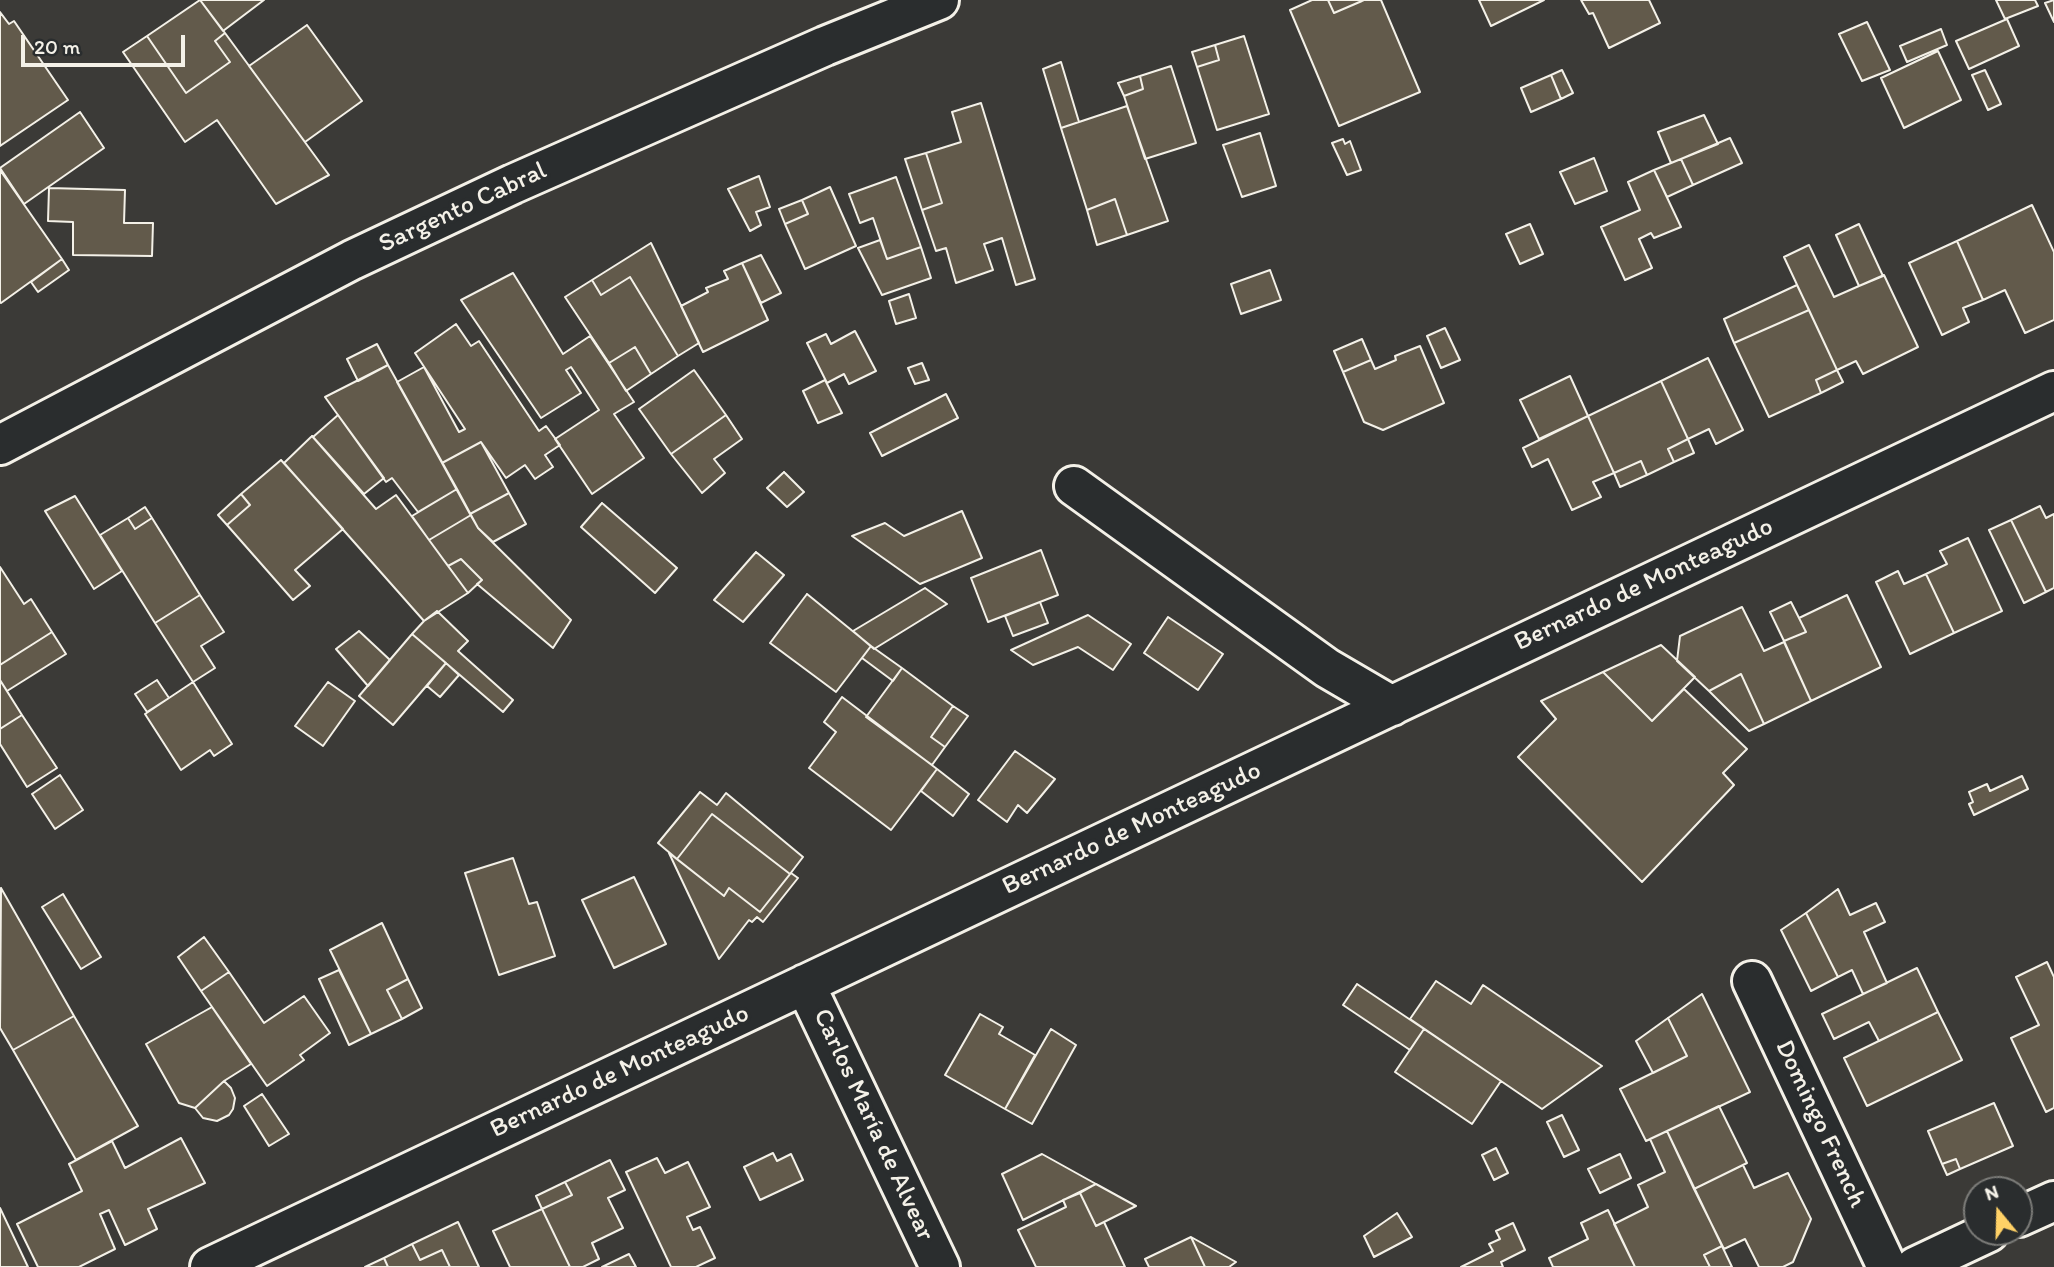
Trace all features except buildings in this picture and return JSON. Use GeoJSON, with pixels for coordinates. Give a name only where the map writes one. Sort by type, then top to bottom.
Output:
{"type":"FeatureCollection","features":[{"type":"Feature","properties":{"kind":"street","name":"Sargento Cabral"},"geometry":{"type":"LineString","coordinates":[[0,445],[377,248],[513,184],[813,51],[939,0]]}},
{"type":"Feature","properties":{"kind":"street","name":"Bernardo de Monteagudo"},"geometry":{"type":"LineString","coordinates":[[210,1267],[2054,391]]}},
{"type":"Feature","properties":{"kind":"street"},"geometry":{"type":"LineString","coordinates":[[1074,486],[1327,668],[1392,706]]}},
{"type":"Feature","properties":{"kind":"street","name":"Domingo French"},"geometry":{"type":"LineString","coordinates":[[1752,981],[1888,1267]]}},
{"type":"Feature","properties":{"kind":"street","name":"Carlos María de Alvear"},"geometry":{"type":"LineString","coordinates":[[805,984],[940,1267]]}},
{"type":"Feature","properties":{"kind":"street"},"geometry":{"type":"LineString","coordinates":[[2033,1211],[2054,1201]]}},
{"type":"Feature","properties":{"kind":"street"},"geometry":{"type":"LineString","coordinates":[[1915,1267],[1963,1244]]}}]}
